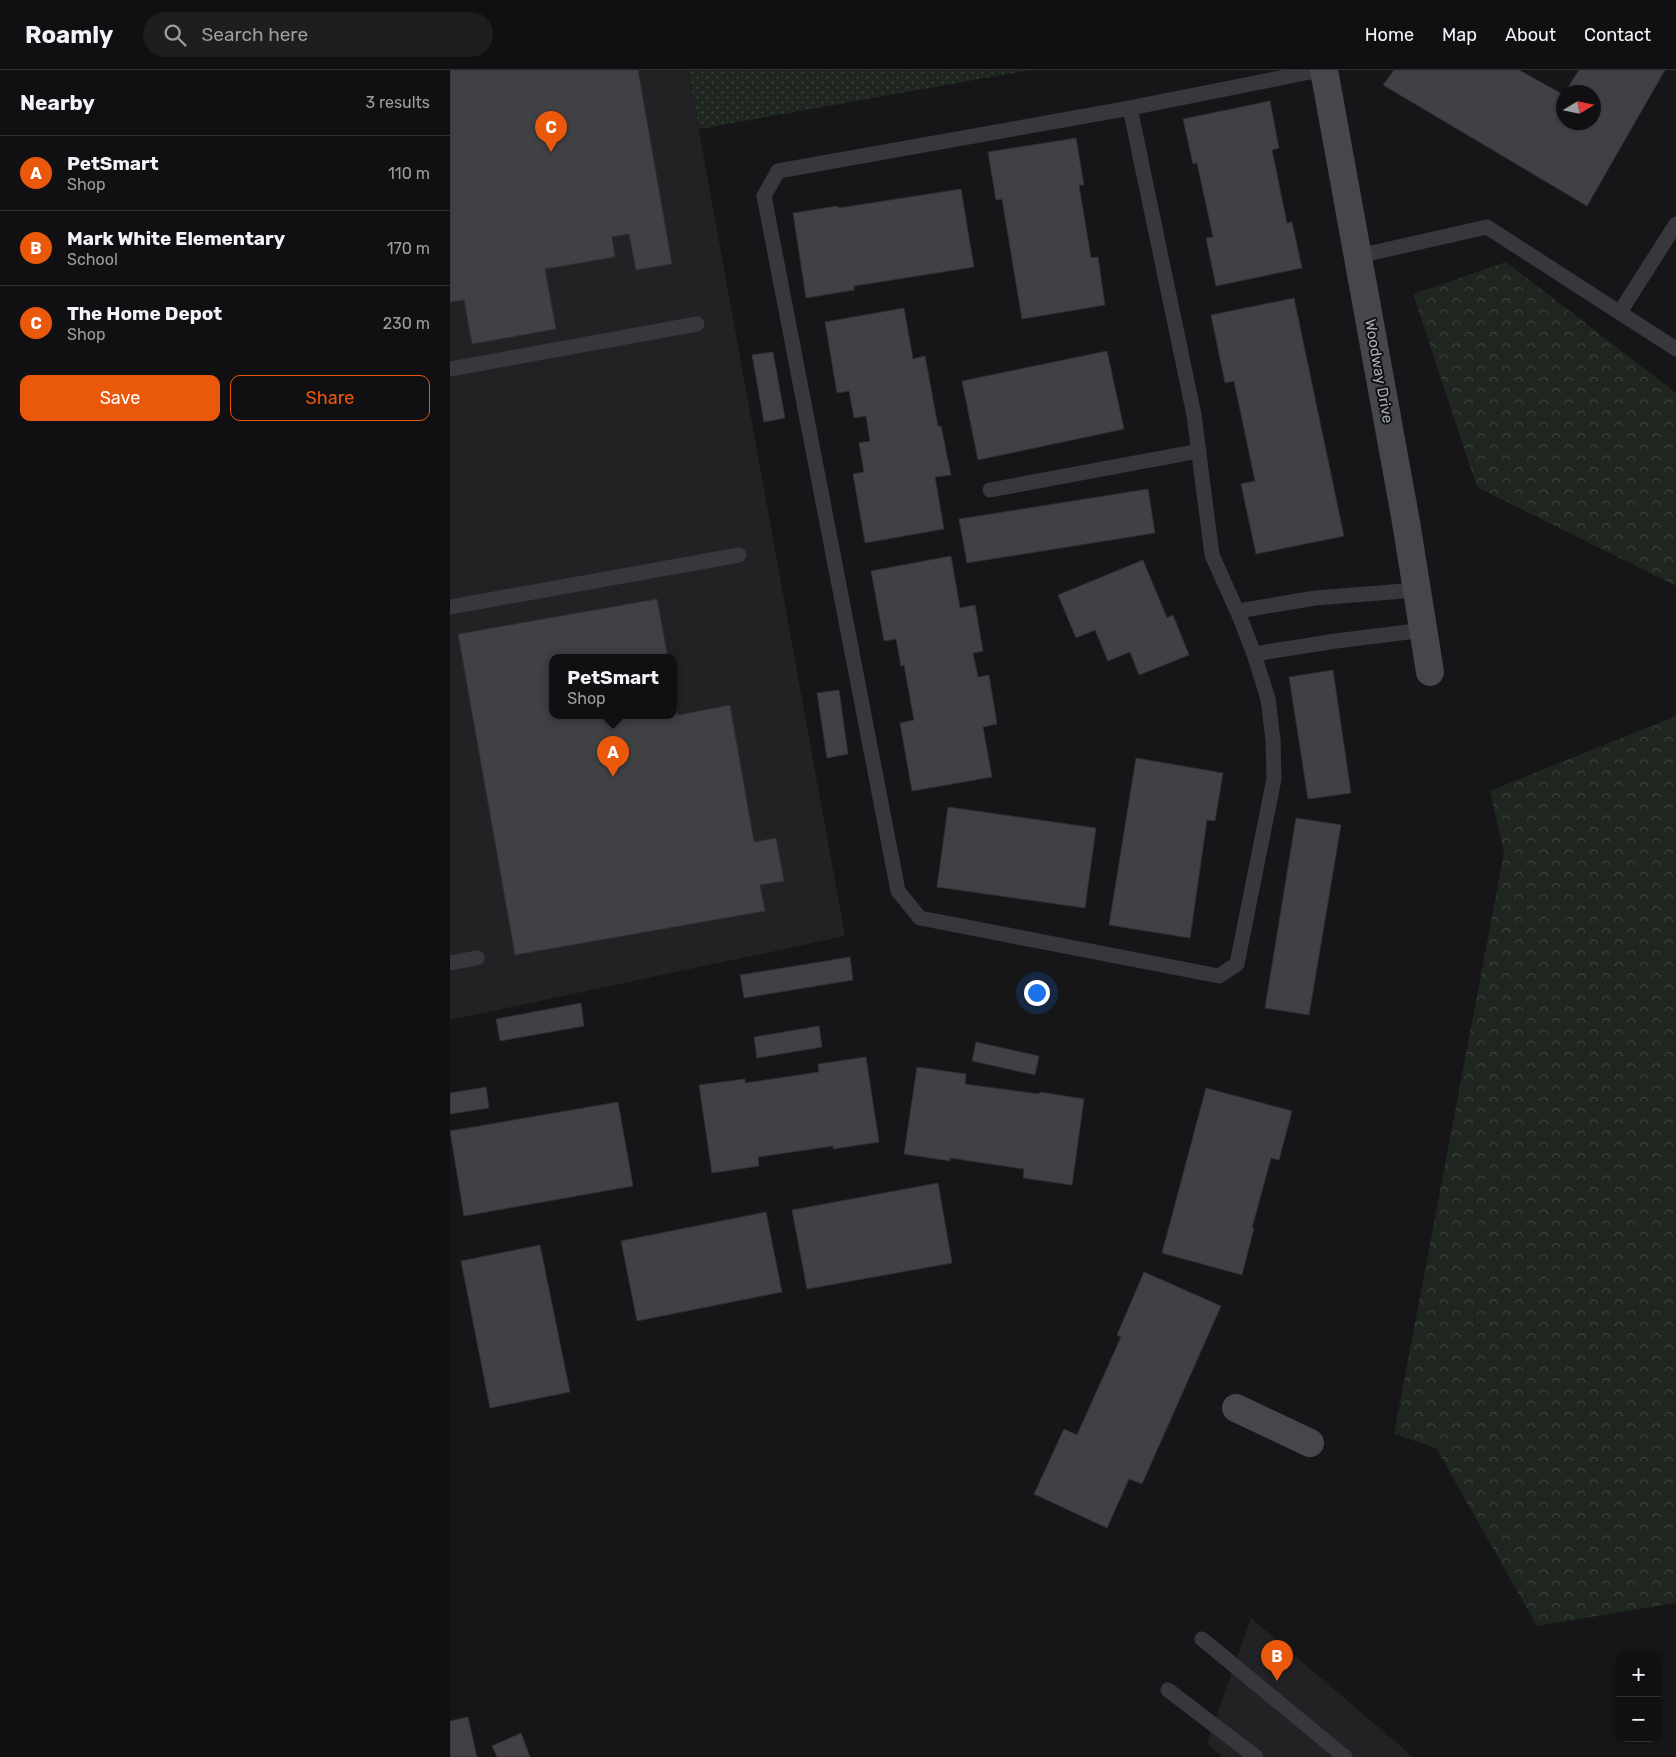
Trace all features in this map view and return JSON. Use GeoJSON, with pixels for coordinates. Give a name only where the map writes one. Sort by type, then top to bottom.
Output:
{"type":"FeatureCollection","features":[{"type":"Feature","properties":{"kind":"street","name":"Woodway Drive"},"geometry":{"type":"LineString","coordinates":[[1324,70],[1430,672]]}},
{"type":"Feature","properties":{"kind":"street"},"geometry":{"type":"LineString","coordinates":[[1236,1408],[1310,1443]]}},
{"type":"Feature","properties":{"kind":"lane"},"geometry":{"type":"LineString","coordinates":[[1130,108],[1194,415],[1212,555],[1238,611],[1254,654],[1268,700],[1273,740],[1274,779],[1237,964],[1219,976],[920,918],[898,891],[764,196],[778,171],[1130,108],[1320,70]]}},
{"type":"Feature","properties":{"kind":"lane"},"geometry":{"type":"LineString","coordinates":[[1620,312],[1676,224]]}},
{"type":"Feature","properties":{"kind":"lane"},"geometry":{"type":"LineString","coordinates":[[1358,256],[1486,227],[1676,349]]}},
{"type":"Feature","properties":{"kind":"lane"},"geometry":{"type":"LineString","coordinates":[[450,369],[697,324]]}},
{"type":"Feature","properties":{"kind":"lane"},"geometry":{"type":"LineString","coordinates":[[990,490],[1199,451]]}},
{"type":"Feature","properties":{"kind":"lane"},"geometry":{"type":"LineString","coordinates":[[450,607],[739,555]]}},
{"type":"Feature","properties":{"kind":"lane"},"geometry":{"type":"LineString","coordinates":[[1238,611],[1315,598],[1417,590]]}},
{"type":"Feature","properties":{"kind":"lane"},"geometry":{"type":"LineString","coordinates":[[1254,654],[1424,630]]}},
{"type":"Feature","properties":{"kind":"lane"},"geometry":{"type":"LineString","coordinates":[[450,963],[477,958]]}},
{"type":"Feature","properties":{"kind":"lane"},"geometry":{"type":"LineString","coordinates":[[1202,1639],[1345,1757]]}},
{"type":"Feature","properties":{"kind":"lane"},"geometry":{"type":"LineString","coordinates":[[1168,1690],[1256,1757]]}},
{"type":"Feature","properties":{"kind":"shaded area"},"geometry":{"type":"Polygon","coordinates":[[[450,70],[688,70],[845,936],[450,1020],[450,70]]]}},
{"type":"Feature","properties":{"kind":"shaded area"},"geometry":{"type":"Polygon","coordinates":[[[1251,1618],[1413,1757],[1222,1757],[1207,1743],[1251,1618]]]}},
{"type":"Feature","properties":{"kind":"green space"},"geometry":{"type":"Polygon","coordinates":[[[688,70],[1030,70],[699,129],[688,70]]]}},
{"type":"Feature","properties":{"kind":"green space"},"geometry":{"type":"Polygon","coordinates":[[[1506,262],[1676,393],[1676,586],[1477,487],[1413,294],[1506,262]]]}},
{"type":"Feature","properties":{"kind":"green space"},"geometry":{"type":"Polygon","coordinates":[[[1676,716],[1676,1603],[1537,1626],[1436,1448],[1394,1434],[1504,853],[1490,791],[1676,716]]]}},
{"type":"Feature","properties":{"kind":"building"},"geometry":{"type":"Polygon","coordinates":[[[450,70],[638,70],[672,264],[636,270],[629,234],[612,237],[615,257],[545,269],[556,329],[472,344],[464,300],[450,302],[450,70]]]}},
{"type":"Feature","properties":{"kind":"building"},"geometry":{"type":"Polygon","coordinates":[[[1394,70],[1519,70],[1556,91],[1556,130],[1601,130],[1601,85],[1569,85],[1579,70],[1665,70],[1587,206],[1383,85],[1394,70]]]}},
{"type":"Feature","properties":{"kind":"building"},"geometry":{"type":"Polygon","coordinates":[[[1270,101],[1279,148],[1272,150],[1287,223],[1292,222],[1302,268],[1216,286],[1206,238],[1213,237],[1197,163],[1193,164],[1183,119],[1270,101]]]}},
{"type":"Feature","properties":{"kind":"building"},"geometry":{"type":"Polygon","coordinates":[[[1076,138],[1084,185],[1079,185],[1091,258],[1098,257],[1105,305],[1022,319],[1002,199],[996,200],[988,152],[1076,138]]]}},
{"type":"Feature","properties":{"kind":"building"},"geometry":{"type":"Polygon","coordinates":[[[961,189],[974,267],[854,286],[854,290],[806,298],[793,213],[838,206],[839,208],[961,189]]]}},
{"type":"Feature","properties":{"kind":"building"},"geometry":{"type":"Polygon","coordinates":[[[1294,298],[1344,536],[1256,554],[1241,484],[1255,481],[1234,381],[1225,383],[1211,315],[1294,298]]]}},
{"type":"Feature","properties":{"kind":"building"},"geometry":{"type":"Polygon","coordinates":[[[904,308],[913,359],[925,356],[938,426],[941,426],[951,475],[935,477],[944,529],[865,543],[853,474],[864,472],[859,443],[870,441],[866,416],[854,418],[849,391],[837,393],[825,322],[904,308]]]}},
{"type":"Feature","properties":{"kind":"building"},"geometry":{"type":"Polygon","coordinates":[[[1107,351],[1124,429],[978,460],[962,381],[1107,351]]]}},
{"type":"Feature","properties":{"kind":"building"},"geometry":{"type":"Polygon","coordinates":[[[773,352],[785,418],[764,422],[752,355],[773,352]]]}},
{"type":"Feature","properties":{"kind":"building"},"geometry":{"type":"Polygon","coordinates":[[[1148,489],[1155,533],[967,563],[959,519],[1148,489]]]}},
{"type":"Feature","properties":{"kind":"building"},"geometry":{"type":"Polygon","coordinates":[[[951,556],[960,608],[975,605],[983,651],[973,653],[978,677],[989,675],[997,724],[983,727],[992,777],[912,791],[900,723],[914,720],[904,665],[901,666],[896,639],[884,641],[871,571],[951,556]]]}},
{"type":"Feature","properties":{"kind":"building"},"geometry":{"type":"Polygon","coordinates":[[[1143,560],[1167,618],[1173,615],[1189,655],[1139,675],[1130,652],[1108,661],[1095,630],[1076,638],[1058,595],[1143,560]]]}},
{"type":"Feature","properties":{"kind":"building"},"geometry":{"type":"Polygon","coordinates":[[[657,599],[667,654],[549,654],[549,719],[677,719],[677,710],[678,715],[730,705],[754,842],[776,838],[784,881],[760,885],[765,911],[515,955],[458,634],[657,599]]]}},
{"type":"Feature","properties":{"kind":"building"},"geometry":{"type":"Polygon","coordinates":[[[1333,670],[1351,793],[1308,799],[1289,677],[1333,670]]]}},
{"type":"Feature","properties":{"kind":"building"},"geometry":{"type":"Polygon","coordinates":[[[839,690],[848,754],[827,758],[817,693],[839,690]]]}},
{"type":"Feature","properties":{"kind":"building"},"geometry":{"type":"Polygon","coordinates":[[[1136,758],[1223,773],[1215,821],[1207,820],[1190,938],[1109,925],[1136,758]]]}},
{"type":"Feature","properties":{"kind":"building"},"geometry":{"type":"Polygon","coordinates":[[[948,807],[1096,828],[1085,908],[937,887],[948,807]]]}},
{"type":"Feature","properties":{"kind":"building"},"geometry":{"type":"Polygon","coordinates":[[[1296,818],[1341,825],[1309,1015],[1265,1008],[1296,818]]]}},
{"type":"Feature","properties":{"kind":"building"},"geometry":{"type":"Polygon","coordinates":[[[850,957],[853,980],[744,998],[740,975],[850,957]]]}},
{"type":"Feature","properties":{"kind":"building"},"geometry":{"type":"Polygon","coordinates":[[[581,1003],[584,1026],[500,1041],[496,1019],[581,1003]]]}},
{"type":"Feature","properties":{"kind":"building"},"geometry":{"type":"Polygon","coordinates":[[[819,1026],[822,1047],[757,1058],[754,1037],[819,1026]]]}},
{"type":"Feature","properties":{"kind":"building"},"geometry":{"type":"Polygon","coordinates":[[[976,1042],[1039,1056],[1035,1075],[972,1061],[976,1042]]]}},
{"type":"Feature","properties":{"kind":"building"},"geometry":{"type":"Polygon","coordinates":[[[866,1057],[879,1142],[833,1149],[833,1146],[758,1157],[759,1166],[712,1173],[699,1085],[745,1079],[745,1083],[819,1072],[818,1064],[866,1057]]]}},
{"type":"Feature","properties":{"kind":"building"},"geometry":{"type":"Polygon","coordinates":[[[917,1067],[966,1074],[965,1084],[1084,1099],[1072,1185],[1023,1178],[1024,1169],[950,1158],[950,1161],[904,1154],[917,1067]]]}},
{"type":"Feature","properties":{"kind":"building"},"geometry":{"type":"Polygon","coordinates":[[[486,1087],[489,1108],[450,1114],[450,1093],[486,1087]]]}},
{"type":"Feature","properties":{"kind":"building"},"geometry":{"type":"Polygon","coordinates":[[[1206,1088],[1292,1111],[1279,1160],[1271,1158],[1252,1228],[1254,1228],[1242,1275],[1162,1253],[1206,1088]]]}},
{"type":"Feature","properties":{"kind":"building"},"geometry":{"type":"Polygon","coordinates":[[[618,1102],[633,1186],[464,1216],[450,1131],[618,1102]]]}},
{"type":"Feature","properties":{"kind":"building"},"geometry":{"type":"Polygon","coordinates":[[[938,1183],[952,1263],[807,1289],[792,1210],[938,1183]]]}},
{"type":"Feature","properties":{"kind":"building"},"geometry":{"type":"Polygon","coordinates":[[[766,1212],[782,1292],[637,1321],[621,1241],[766,1212]]]}},
{"type":"Feature","properties":{"kind":"building"},"geometry":{"type":"Polygon","coordinates":[[[540,1245],[570,1392],[490,1408],[461,1261],[540,1245]]]}},
{"type":"Feature","properties":{"kind":"building"},"geometry":{"type":"Polygon","coordinates":[[[1144,1272],[1221,1306],[1142,1484],[1129,1479],[1107,1528],[1034,1494],[1064,1429],[1077,1435],[1121,1337],[1117,1335],[1144,1272]]]}},
{"type":"Feature","properties":{"kind":"building"},"geometry":{"type":"Polygon","coordinates":[[[468,1717],[477,1757],[450,1757],[450,1721],[468,1717]]]}},
{"type":"Feature","properties":{"kind":"building"},"geometry":{"type":"Polygon","coordinates":[[[521,1733],[530,1757],[497,1757],[492,1746],[521,1733]]]}},
{"type":"Feature","properties":{"kind":"place","name":"The Home Depot"},"geometry":{"type":"Point","coordinates":[551,152]}},
{"type":"Feature","properties":{"kind":"place","name":"PetSmart"},"geometry":{"type":"Point","coordinates":[613,777]}},
{"type":"Feature","properties":{"kind":"place","name":"Mark White Elementary"},"geometry":{"type":"Point","coordinates":[1277,1681]}}]}
